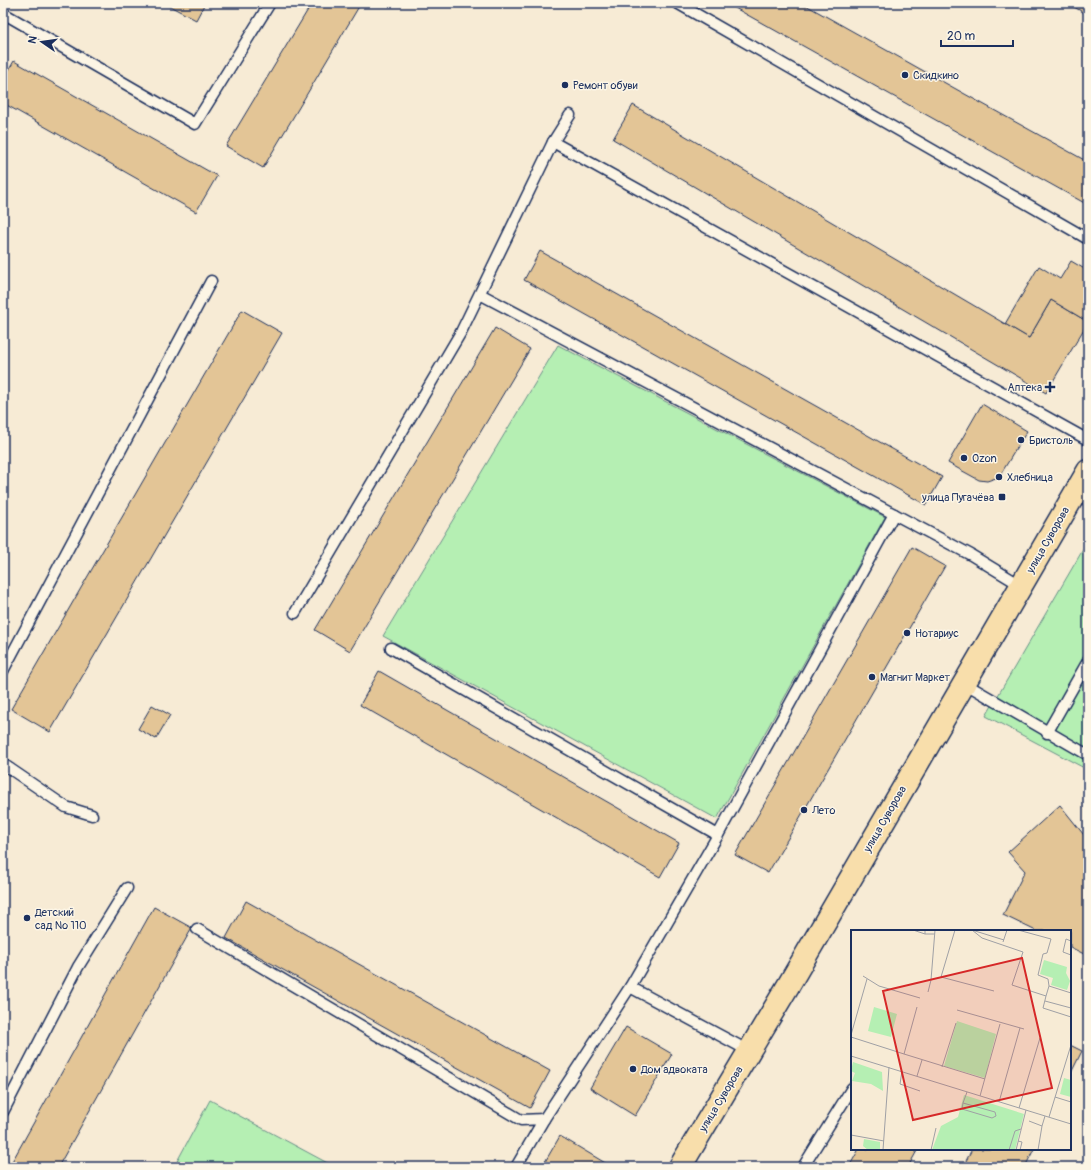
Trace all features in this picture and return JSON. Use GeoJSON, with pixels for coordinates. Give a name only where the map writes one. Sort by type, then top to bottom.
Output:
{"type":"FeatureCollection","features":[{"type":"Feature","properties":{"kind":"main road","name":"улица Суворова"},"geometry":{"type":"LineString","coordinates":[[680,1167],[1022,586],[1088,471]]}},
{"type":"Feature","properties":{"kind":"lane"},"geometry":{"type":"LineString","coordinates":[[3,13],[195,124],[270,3]]}},
{"type":"Feature","properties":{"kind":"lane"},"geometry":{"type":"LineString","coordinates":[[677,3],[1088,239]]}},
{"type":"Feature","properties":{"kind":"lane"},"geometry":{"type":"LineString","coordinates":[[295,613],[461,332],[553,142],[570,115]]}},
{"type":"Feature","properties":{"kind":"lane"},"geometry":{"type":"LineString","coordinates":[[553,142],[1088,440]]}},
{"type":"Feature","properties":{"kind":"lane"},"geometry":{"type":"LineString","coordinates":[[3,671],[211,281]]}},
{"type":"Feature","properties":{"kind":"lane"},"geometry":{"type":"LineString","coordinates":[[480,294],[971,555],[1022,586]]}},
{"type":"Feature","properties":{"kind":"lane"},"geometry":{"type":"LineString","coordinates":[[516,1167],[544,1119],[630,987],[718,835],[894,514]]}},
{"type":"Feature","properties":{"kind":"lane"},"geometry":{"type":"LineString","coordinates":[[391,648],[718,835]]}},
{"type":"Feature","properties":{"kind":"lane"},"geometry":{"type":"LineString","coordinates":[[1048,733],[1088,662]]}},
{"type":"Feature","properties":{"kind":"lane"},"geometry":{"type":"LineString","coordinates":[[964,683],[1088,755]]}},
{"type":"Feature","properties":{"kind":"lane"},"geometry":{"type":"LineString","coordinates":[[3,764],[66,807],[92,814]]}},
{"type":"Feature","properties":{"kind":"lane"},"geometry":{"type":"LineString","coordinates":[[3,1112],[78,967],[127,888]]}},
{"type":"Feature","properties":{"kind":"lane"},"geometry":{"type":"LineString","coordinates":[[197,929],[521,1120],[544,1119]]}},
{"type":"Feature","properties":{"kind":"lane"},"geometry":{"type":"LineString","coordinates":[[630,987],[749,1051]]}},
{"type":"Feature","properties":{"kind":"lane"},"geometry":{"type":"LineString","coordinates":[[803,1167],[851,1090]]}},
{"type":"Feature","properties":{"kind":"green space"},"geometry":{"type":"Polygon","coordinates":[[[558,345],[885,517],[717,819],[383,636],[558,345]]]}},
{"type":"Feature","properties":{"kind":"green space"},"geometry":{"type":"Polygon","coordinates":[[[1088,541],[1088,770],[986,716],[1088,541]]]}},
{"type":"Feature","properties":{"kind":"green space"},"geometry":{"type":"Polygon","coordinates":[[[210,1100],[335,1167],[174,1167],[210,1100]]]}},
{"type":"Feature","properties":{"kind":"building"},"geometry":{"type":"Polygon","coordinates":[[[164,3],[205,3],[196,20],[164,3]]]}},
{"type":"Feature","properties":{"kind":"building"},"geometry":{"type":"Polygon","coordinates":[[[312,3],[361,3],[263,168],[226,146],[312,3]]]}},
{"type":"Feature","properties":{"kind":"building"},"geometry":{"type":"Polygon","coordinates":[[[459,3],[468,3],[466,7],[459,3]]]}},
{"type":"Feature","properties":{"kind":"building"},"geometry":{"type":"Polygon","coordinates":[[[726,3],[802,3],[1088,162],[1088,205],[726,3]]]}},
{"type":"Feature","properties":{"kind":"building"},"geometry":{"type":"Polygon","coordinates":[[[1067,3],[1088,3],[1088,15],[1067,3]]]}},
{"type":"Feature","properties":{"kind":"building"},"geometry":{"type":"Polygon","coordinates":[[[14,61],[217,176],[196,212],[3,103],[3,80],[14,61]]]}},
{"type":"Feature","properties":{"kind":"building"},"geometry":{"type":"Polygon","coordinates":[[[633,105],[1029,338],[1051,300],[1088,322],[1046,393],[613,139],[633,105]]]}},
{"type":"Feature","properties":{"kind":"building"},"geometry":{"type":"Polygon","coordinates":[[[540,251],[942,477],[926,505],[524,280],[540,251]]]}},
{"type":"Feature","properties":{"kind":"building"},"geometry":{"type":"Polygon","coordinates":[[[1071,261],[1088,271],[1088,322],[1051,300],[1029,338],[1005,324],[1039,266],[1060,279],[1071,261]]]}},
{"type":"Feature","properties":{"kind":"building"},"geometry":{"type":"Polygon","coordinates":[[[242,310],[282,333],[50,732],[11,709],[242,310]]]}},
{"type":"Feature","properties":{"kind":"building"},"geometry":{"type":"Polygon","coordinates":[[[495,328],[530,349],[350,651],[315,630],[495,328]]]}},
{"type":"Feature","properties":{"kind":"building"},"geometry":{"type":"Polygon","coordinates":[[[982,404],[1027,431],[999,477],[987,481],[979,480],[948,463],[982,404]]]}},
{"type":"Feature","properties":{"kind":"building"},"geometry":{"type":"Polygon","coordinates":[[[912,547],[945,566],[768,873],[735,855],[912,547]]]}},
{"type":"Feature","properties":{"kind":"building"},"geometry":{"type":"Polygon","coordinates":[[[379,671],[679,843],[660,877],[360,705],[379,671]]]}},
{"type":"Feature","properties":{"kind":"building"},"geometry":{"type":"Polygon","coordinates":[[[152,705],[170,715],[156,739],[138,729],[152,705]]]}},
{"type":"Feature","properties":{"kind":"building"},"geometry":{"type":"Polygon","coordinates":[[[1060,805],[1088,840],[1088,956],[1071,948],[1071,930],[1034,930],[1003,915],[1025,871],[1008,852],[1060,805]]]}},
{"type":"Feature","properties":{"kind":"building"},"geometry":{"type":"Polygon","coordinates":[[[246,901],[550,1071],[530,1108],[226,938],[246,901]]]}},
{"type":"Feature","properties":{"kind":"building"},"geometry":{"type":"Polygon","coordinates":[[[154,907],[192,928],[58,1167],[9,1167],[154,907]]]}},
{"type":"Feature","properties":{"kind":"building"},"geometry":{"type":"Polygon","coordinates":[[[626,1027],[672,1054],[635,1116],[590,1088],[626,1027]]]}},
{"type":"Feature","properties":{"kind":"building"},"geometry":{"type":"Polygon","coordinates":[[[1071,1046],[1082,1051],[1071,1073],[1071,1046]]]}},
{"type":"Feature","properties":{"kind":"building"},"geometry":{"type":"Polygon","coordinates":[[[560,1136],[607,1164],[606,1167],[542,1167],[560,1136]]]}},
{"type":"Feature","properties":{"kind":"building"},"geometry":{"type":"Polygon","coordinates":[[[858,1150],[917,1150],[908,1167],[849,1167],[858,1150]]]}},
{"type":"Feature","properties":{"kind":"building"},"geometry":{"type":"Polygon","coordinates":[[[972,1150],[1034,1150],[1025,1167],[963,1167],[972,1150]]]}},
{"type":"Feature","properties":{"kind":"place","name":"Скидкино"},"geometry":{"type":"Point","coordinates":[905,75]}},
{"type":"Feature","properties":{"kind":"place","name":"Ремонт обуви"},"geometry":{"type":"Point","coordinates":[565,85]}},
{"type":"Feature","properties":{"kind":"place","name":"Аптека"},"geometry":{"type":"Point","coordinates":[1050,387]}},
{"type":"Feature","properties":{"kind":"place","name":"Бристоль"},"geometry":{"type":"Point","coordinates":[1021,440]}},
{"type":"Feature","properties":{"kind":"place","name":"Ozon"},"geometry":{"type":"Point","coordinates":[964,458]}},
{"type":"Feature","properties":{"kind":"place","name":"Хлебница"},"geometry":{"type":"Point","coordinates":[999,477]}},
{"type":"Feature","properties":{"kind":"place","name":"улица Пугачёва"},"geometry":{"type":"Point","coordinates":[1002,497]}},
{"type":"Feature","properties":{"kind":"place","name":"Нотариус"},"geometry":{"type":"Point","coordinates":[907,633]}},
{"type":"Feature","properties":{"kind":"place","name":"Магнит Маркет"},"geometry":{"type":"Point","coordinates":[872,677]}},
{"type":"Feature","properties":{"kind":"place","name":"Лето"},"geometry":{"type":"Point","coordinates":[804,810]}},
{"type":"Feature","properties":{"kind":"place","name":"Детский сад № 110"},"geometry":{"type":"Point","coordinates":[27,918]}},
{"type":"Feature","properties":{"kind":"place","name":"Дом адвоката"},"geometry":{"type":"Point","coordinates":[633,1069]}}]}
